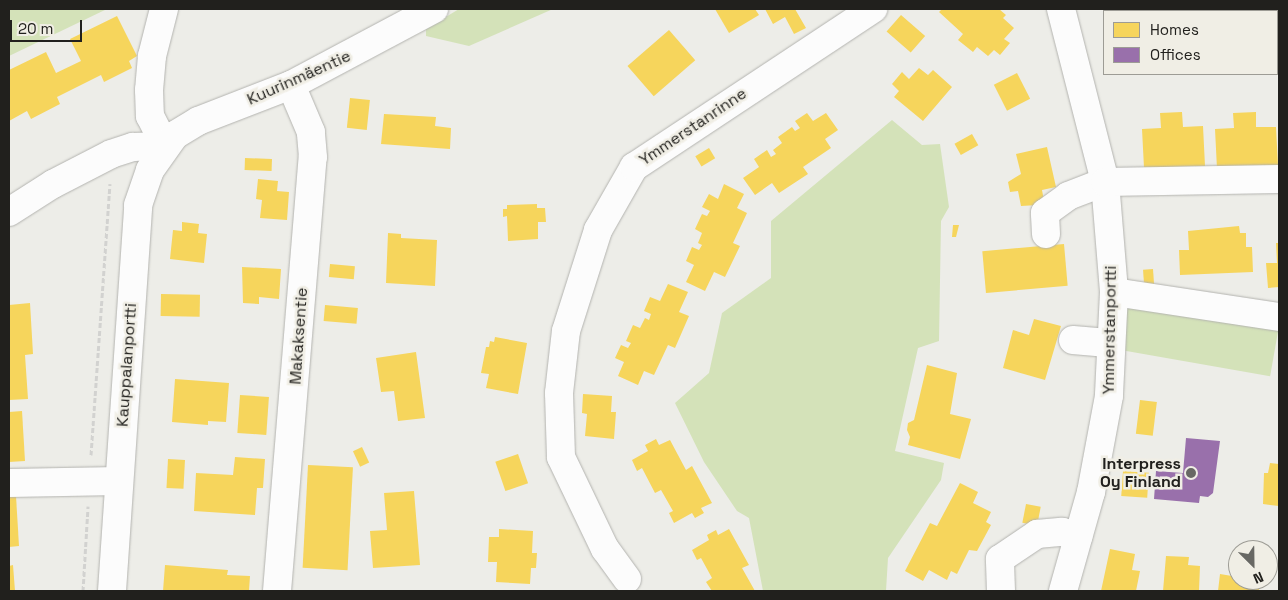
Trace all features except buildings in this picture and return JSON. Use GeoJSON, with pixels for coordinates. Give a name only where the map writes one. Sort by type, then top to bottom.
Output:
{"type":"FeatureCollection","features":[{"type":"Feature","properties":{"kind":"street"},"geometry":{"type":"LineString","coordinates":[[164,9],[152,56],[149,90],[150,116],[165,146]]}},
{"type":"Feature","properties":{"kind":"street","name":"Kuurinmäentie"},"geometry":{"type":"LineString","coordinates":[[165,146],[176,135],[198,121],[291,84],[434,9]]}},
{"type":"Feature","properties":{"kind":"street","name":"Ymmerstanrinne"},"geometry":{"type":"LineString","coordinates":[[627,580],[605,549],[561,457],[558,393],[566,332],[598,230],[634,167],[873,9]]}},
{"type":"Feature","properties":{"kind":"street","name":"Ymmerstanportti"},"geometry":{"type":"LineString","coordinates":[[1061,9],[1105,182],[1114,292],[1109,396],[1091,492],[1063,591]]}},
{"type":"Feature","properties":{"kind":"street","name":"Makaksentie"},"geometry":{"type":"LineString","coordinates":[[277,591],[313,157],[310,132],[291,84]]}},
{"type":"Feature","properties":{"kind":"street"},"geometry":{"type":"LineString","coordinates":[[9,212],[53,184],[112,154],[150,144],[165,146]]}},
{"type":"Feature","properties":{"kind":"street","name":"Kauppalanportti"},"geometry":{"type":"LineString","coordinates":[[112,591],[138,205],[150,170],[165,146]]}},
{"type":"Feature","properties":{"kind":"street"},"geometry":{"type":"LineString","coordinates":[[1046,234],[1045,213],[1068,196],[1105,182],[1279,179]]}},
{"type":"Feature","properties":{"kind":"street"},"geometry":{"type":"LineString","coordinates":[[1114,292],[1279,317]]}},
{"type":"Feature","properties":{"kind":"street"},"geometry":{"type":"LineString","coordinates":[[1072,340],[1111,343]]}},
{"type":"Feature","properties":{"kind":"street"},"geometry":{"type":"LineString","coordinates":[[9,483],[119,481]]}},
{"type":"Feature","properties":{"kind":"street"},"geometry":{"type":"LineString","coordinates":[[1001,591],[1000,559],[1036,534],[1062,532],[1079,536]]}},
{"type":"Feature","properties":{"kind":"path"},"geometry":{"type":"LineString","coordinates":[[83,591],[112,154]]}},
{"type":"Feature","properties":{"kind":"green space"},"geometry":{"type":"Polygon","coordinates":[[[9,9],[107,9],[9,56],[9,9]]]}},
{"type":"Feature","properties":{"kind":"green space"},"geometry":{"type":"Polygon","coordinates":[[[459,9],[553,9],[469,46],[426,36],[426,29],[459,9]]]}},
{"type":"Feature","properties":{"kind":"green space"},"geometry":{"type":"Polygon","coordinates":[[[892,120],[922,145],[940,144],[949,207],[941,221],[939,341],[918,348],[895,451],[944,463],[941,480],[888,558],[886,591],[763,591],[749,518],[737,511],[704,462],[675,403],[709,373],[722,313],[771,278],[771,221],[892,120]]]}},
{"type":"Feature","properties":{"kind":"green space"},"geometry":{"type":"Polygon","coordinates":[[[1125,301],[1279,328],[1270,376],[1116,349],[1125,301]]]}},
{"type":"Feature","properties":{"kind":"place","name":"Interpress Oy Finland"},"geometry":{"type":"Point","coordinates":[1191,473]}}]}
